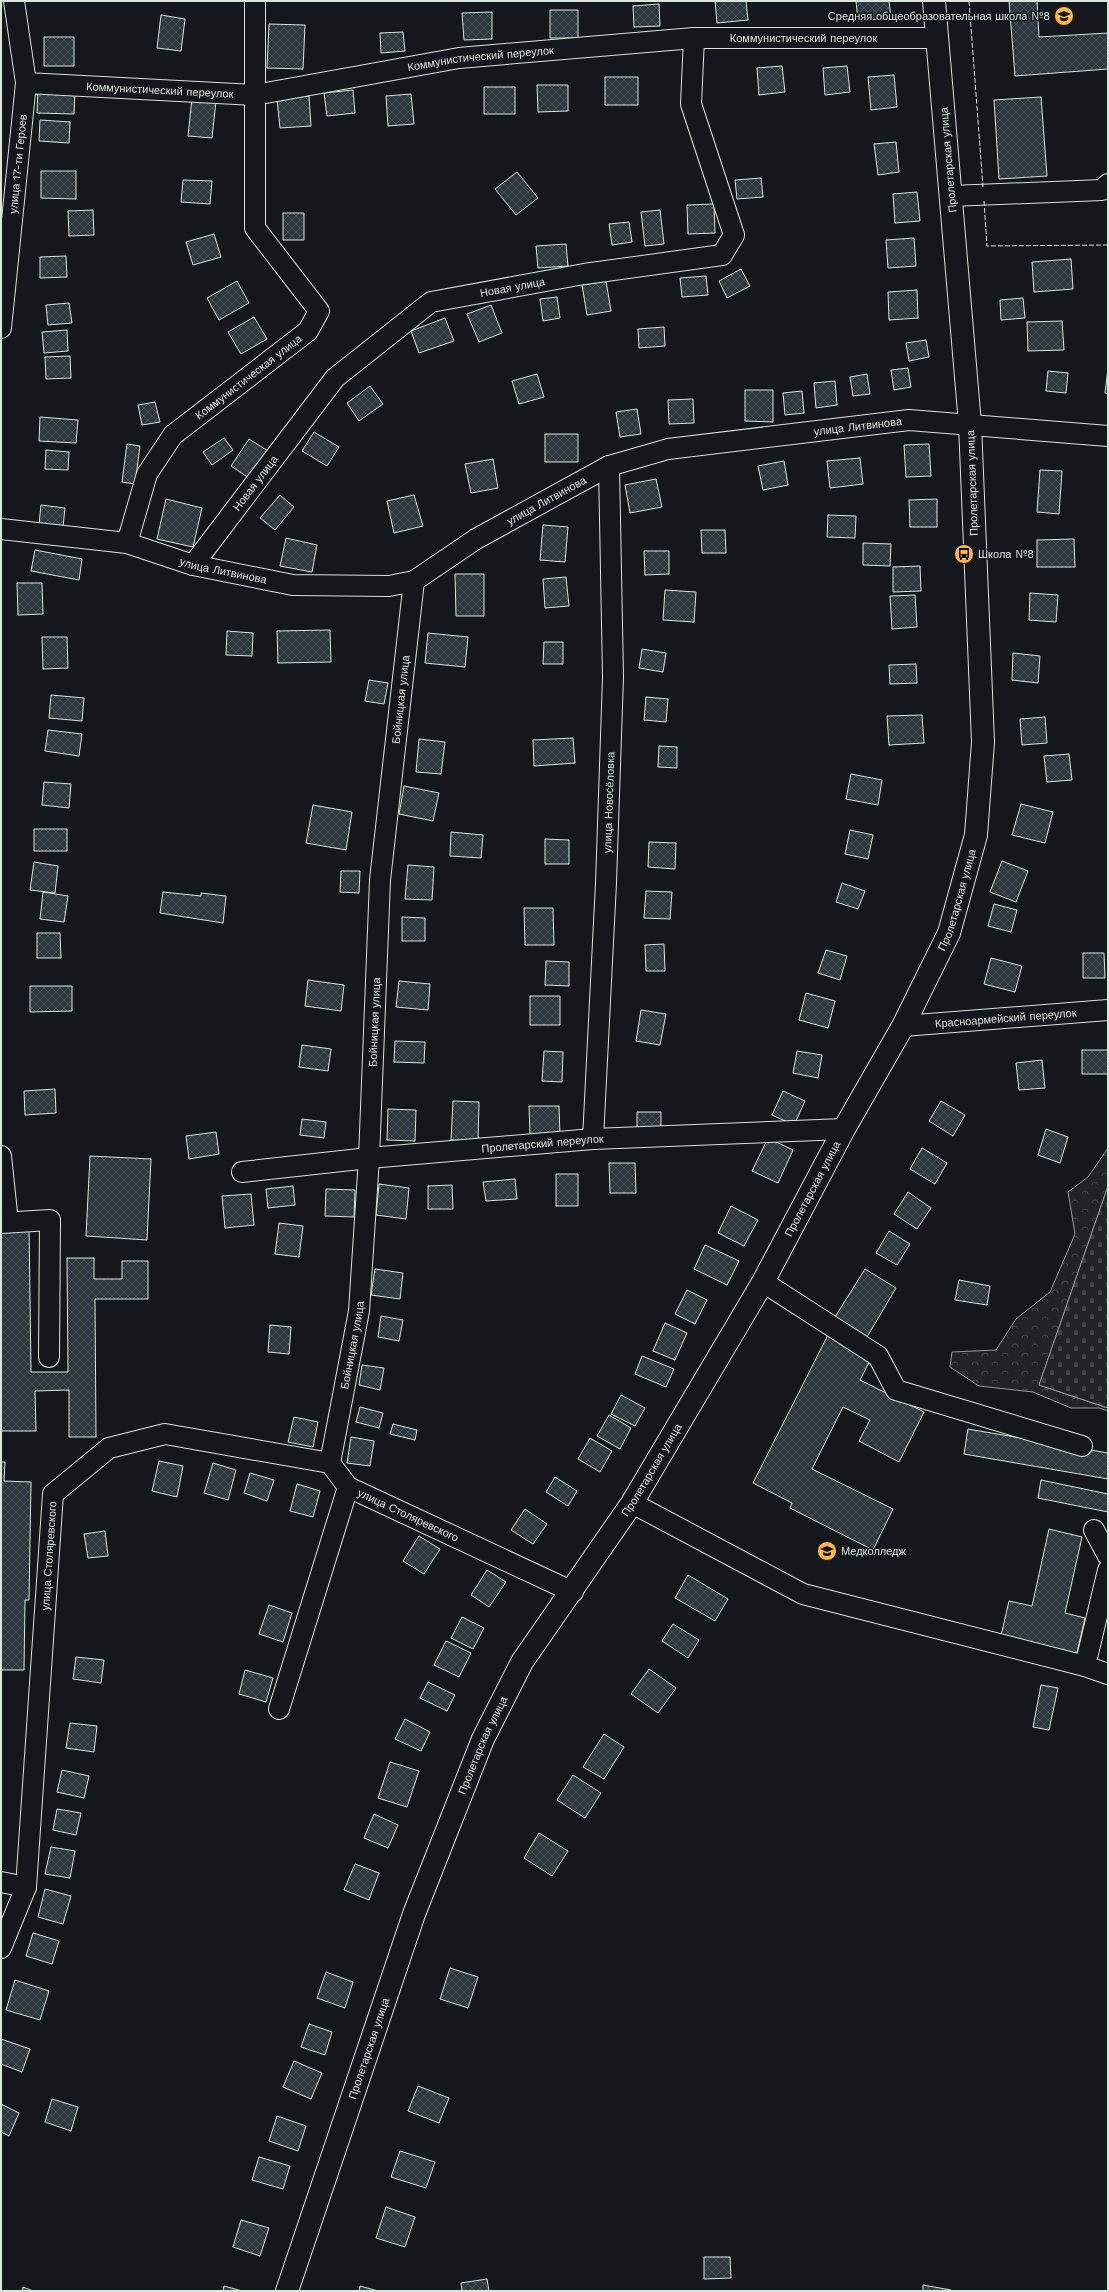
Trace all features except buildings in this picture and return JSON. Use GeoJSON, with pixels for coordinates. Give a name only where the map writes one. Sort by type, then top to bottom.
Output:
{"type":"FeatureCollection","features":[{"type":"Feature","properties":{"kind":"main road","name":"Пролетарская улица"},"geometry":{"type":"LineString","coordinates":[[287,2291],[414,1914],[483,1739],[522,1662],[573,1592],[632,1503],[764,1282],[844,1129],[903,1026],[949,933],[976,835],[983,742],[970,424],[934,1]]}},
{"type":"Feature","properties":{"kind":"street","name":"улица 17-ти Героев"},"geometry":{"type":"LineString","coordinates":[[1,328],[26,83],[14,1]]}},
{"type":"Feature","properties":{"kind":"street","name":"Коммунистическая улица"},"geometry":{"type":"LineString","coordinates":[[127,543],[147,474],[173,435],[308,331],[319,311],[255,228],[255,1]]}},
{"type":"Feature","properties":{"kind":"street","name":"Коммунистический переулок"},"geometry":{"type":"LineString","coordinates":[[26,83],[255,95],[459,58],[694,38],[937,38]]}},
{"type":"Feature","properties":{"kind":"street","name":"Новая улица"},"geometry":{"type":"LineString","coordinates":[[193,565],[336,378],[431,302],[584,274],[722,255],[734,235],[691,104],[694,38]]}},
{"type":"Feature","properties":{"kind":"street"},"geometry":{"type":"LineString","coordinates":[[951,196],[1102,190],[1108,184]]}},
{"type":"Feature","properties":{"kind":"street","name":"улица Литвинова"},"geometry":{"type":"LineString","coordinates":[[1,529],[127,543],[193,565],[293,585],[389,586],[414,581],[476,539],[609,466],[668,449],[909,420],[1108,436]]}},
{"type":"Feature","properties":{"kind":"street","name":"улица Новосёловка"},"geometry":{"type":"LineString","coordinates":[[593,1139],[606,883],[613,677],[609,466]]}},
{"type":"Feature","properties":{"kind":"street","name":"Бойницкая улица"},"geometry":{"type":"LineString","coordinates":[[330,1463],[359,1311],[369,1158],[380,880],[414,581]]}},
{"type":"Feature","properties":{"kind":"street","name":"Красноармейский переулок"},"geometry":{"type":"LineString","coordinates":[[903,1026],[1108,1010]]}},
{"type":"Feature","properties":{"kind":"street","name":"Пролетарский переулок"},"geometry":{"type":"LineString","coordinates":[[242,1172],[369,1158],[593,1139],[844,1129]]}},
{"type":"Feature","properties":{"kind":"street"},"geometry":{"type":"LineString","coordinates":[[1,1156],[4,1222],[50,1220],[49,1357]]}},
{"type":"Feature","properties":{"kind":"street"},"geometry":{"type":"LineString","coordinates":[[764,1282],[878,1356],[896,1390],[1082,1446]]}},
{"type":"Feature","properties":{"kind":"street","name":"улица Столяревского"},"geometry":{"type":"LineString","coordinates":[[1,1948],[26,1887],[53,1494],[109,1448],[164,1434],[330,1463],[348,1487],[573,1592]]}},
{"type":"Feature","properties":{"kind":"street"},"geometry":{"type":"LineString","coordinates":[[279,1709],[348,1487]]}},
{"type":"Feature","properties":{"kind":"street"},"geometry":{"type":"LineString","coordinates":[[632,1503],[803,1594],[1085,1666],[1108,1674]]}},
{"type":"Feature","properties":{"kind":"street"},"geometry":{"type":"LineString","coordinates":[[1094,1530],[1108,1556]]}},
{"type":"Feature","properties":{"kind":"street"},"geometry":{"type":"LineString","coordinates":[[1085,1666],[1108,1570]]}},
{"type":"Feature","properties":{"kind":"street"},"geometry":{"type":"LineString","coordinates":[[1,1882],[26,1887]]}},
{"type":"Feature","properties":{"kind":"green space"},"geometry":{"type":"Polygon","coordinates":[[[1108,1148],[1108,1186],[1039,1385],[1108,1408],[1108,1411],[1099,1408],[1071,1408],[1033,1392],[979,1386],[950,1367],[952,1352],[996,1350],[1016,1319],[1050,1292],[1075,1234],[1068,1192],[1088,1177],[1108,1148]]]}},
{"type":"Feature","properties":{"kind":"green space"},"geometry":{"type":"Polygon","coordinates":[[[1108,1186],[1108,1408],[1039,1385],[1108,1186]]]}},
{"type":"Feature","properties":{"kind":"fence"},"geometry":{"type":"LineString","coordinates":[[969,1],[983,187]]}},
{"type":"Feature","properties":{"kind":"fence"},"geometry":{"type":"LineString","coordinates":[[984,201],[987,246],[1108,245]]}},
{"type":"Feature","properties":{"kind":"place","name":"Средняя общеобразовательная школа №8"},"geometry":{"type":"Point","coordinates":[1064,16]}},
{"type":"Feature","properties":{"kind":"place","name":"Школа №8"},"geometry":{"type":"Point","coordinates":[964,554]}},
{"type":"Feature","properties":{"kind":"place","name":"Медколледж"},"geometry":{"type":"Point","coordinates":[827,1551]}}]}
